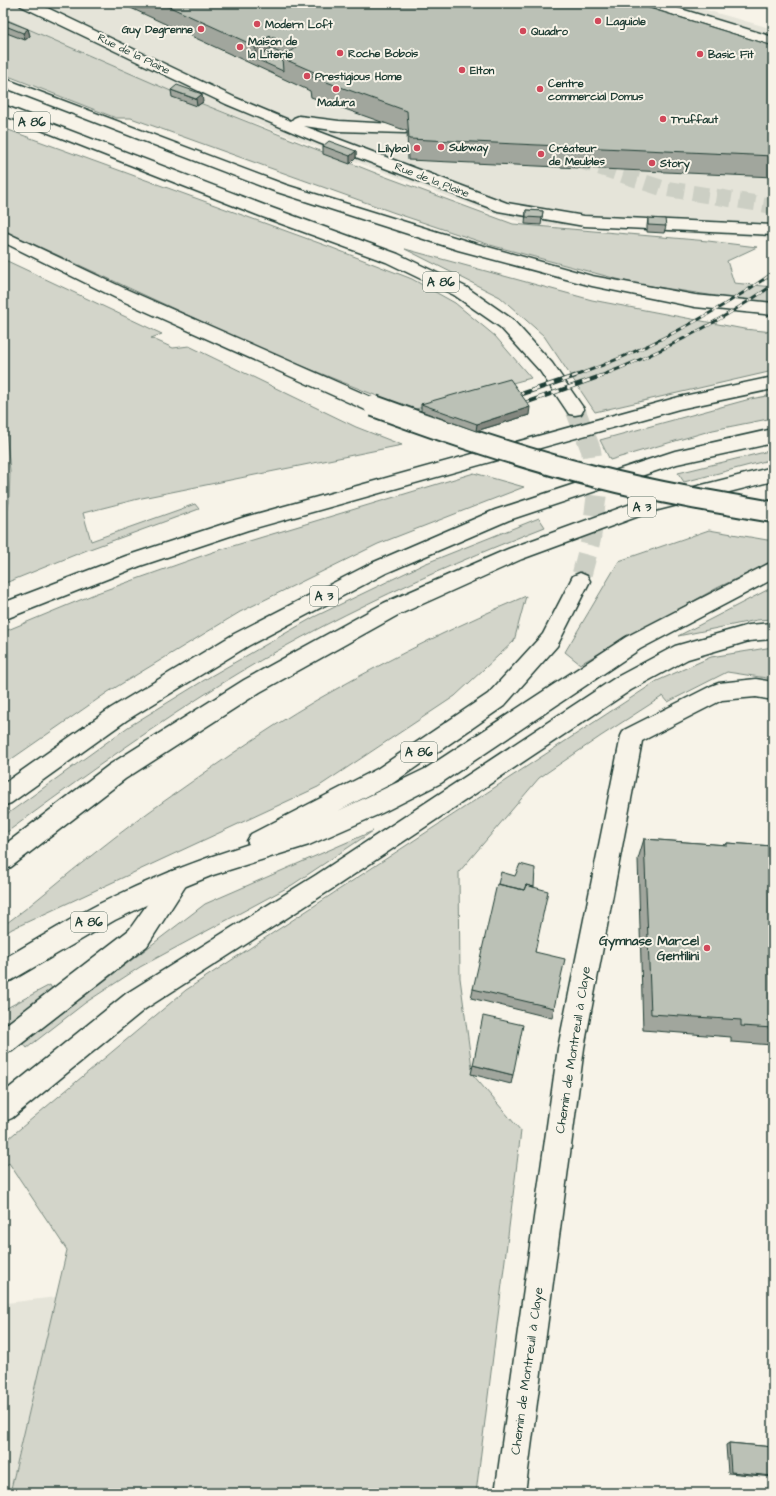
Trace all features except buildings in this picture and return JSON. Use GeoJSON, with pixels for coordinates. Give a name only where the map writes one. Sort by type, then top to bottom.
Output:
{"type":"FeatureCollection","features":[{"type":"Feature","properties":{"kind":"main road","name":"Rue de la Plaine"},"geometry":{"type":"LineString","coordinates":[[26,3],[231,101],[324,140],[504,207],[584,221],[773,230]]}},
{"type":"Feature","properties":{"kind":"main road"},"geometry":{"type":"LineString","coordinates":[[646,3],[773,42]]}},
{"type":"Feature","properties":{"kind":"main road"},"geometry":{"type":"LineString","coordinates":[[3,82],[280,188],[464,246],[592,281],[695,301],[773,309]]}},
{"type":"Feature","properties":{"kind":"main road","name":"A 86"},"geometry":{"type":"LineString","coordinates":[[3,110],[266,212],[392,258],[460,291],[506,323],[546,367],[575,409]]}},
{"type":"Feature","properties":{"kind":"main road"},"geometry":{"type":"LineString","coordinates":[[268,116],[339,126],[405,128]]}},
{"type":"Feature","properties":{"kind":"main road"},"geometry":{"type":"LineString","coordinates":[[3,117],[62,134]]}},
{"type":"Feature","properties":{"kind":"main road"},"geometry":{"type":"LineString","coordinates":[[3,236],[122,294],[374,406],[448,433],[541,462],[629,485],[773,512]]}},
{"type":"Feature","properties":{"kind":"main road"},"geometry":{"type":"LineString","coordinates":[[3,612],[133,561],[245,524],[679,403],[773,383]]}},
{"type":"Feature","properties":{"kind":"main road","name":"A 3"},"geometry":{"type":"LineString","coordinates":[[3,796],[119,714],[221,652],[241,640],[379,568],[502,515],[675,458],[773,436]]}},
{"type":"Feature","properties":{"kind":"main road","name":"A 3"},"geometry":{"type":"LineString","coordinates":[[3,860],[116,772],[252,686],[391,609],[514,554],[646,506],[773,474]]}},
{"type":"Feature","properties":{"kind":"main road"},"geometry":{"type":"LineString","coordinates":[[210,866],[301,838],[374,806],[433,776],[633,643],[773,570]]}},
{"type":"Feature","properties":{"kind":"main road","name":"A 86"},"geometry":{"type":"LineString","coordinates":[[3,972],[107,912],[210,866],[385,776],[496,700],[550,640],[580,582]]}},
{"type":"Feature","properties":{"kind":"main road"},"geometry":{"type":"LineString","coordinates":[[3,1109],[136,1001],[324,882],[622,684],[682,652],[749,633],[773,631]]}},
{"type":"Feature","properties":{"kind":"main road","name":"Chemin de Montreuil à Claye"},"geometry":{"type":"LineString","coordinates":[[510,1493],[571,1048],[632,736],[719,692],[756,688],[773,691]]}},
{"type":"Feature","properties":{"kind":"main road"},"geometry":{"type":"LineString","coordinates":[[3,1042],[138,938],[178,879]]}},
{"type":"Feature","properties":{"kind":"shaded area","name":"Centre commercial Domus"},"geometry":{"type":"Polygon","coordinates":[[[3,3],[681,3],[773,29],[773,238],[528,224],[497,215],[180,95],[3,18],[3,3]]]}},
{"type":"Feature","properties":{"kind":"shaded area"},"geometry":{"type":"Polygon","coordinates":[[[3,18],[180,95],[378,174],[513,224],[708,241],[757,247],[727,261],[734,283],[773,287],[773,305],[632,283],[490,245],[395,213],[131,118],[116,118],[3,74],[3,18]]]}},
{"type":"Feature","properties":{"kind":"shaded area"},"geometry":{"type":"Polygon","coordinates":[[[3,128],[330,247],[412,279],[455,303],[495,336],[531,378],[412,410],[272,354],[14,235],[3,229],[3,128]]]}},
{"type":"Feature","properties":{"kind":"shaded area"},"geometry":{"type":"Polygon","coordinates":[[[405,249],[592,300],[744,329],[773,332],[773,371],[595,412],[544,336],[500,297],[405,249]]]}},
{"type":"Feature","properties":{"kind":"shaded area"},"geometry":{"type":"Polygon","coordinates":[[[3,259],[162,334],[151,338],[173,348],[189,346],[356,427],[402,445],[142,498],[83,513],[91,541],[195,504],[199,509],[87,550],[3,584],[3,533],[9,502],[10,471],[3,401],[3,259]]]}},
{"type":"Feature","properties":{"kind":"shaded area"},"geometry":{"type":"Polygon","coordinates":[[[773,395],[773,418],[713,430],[610,460],[600,440],[750,399],[773,395]]]}},
{"type":"Feature","properties":{"kind":"shaded area"},"geometry":{"type":"Polygon","coordinates":[[[773,450],[773,459],[684,482],[678,473],[773,450]]]}},
{"type":"Feature","properties":{"kind":"shaded area"},"geometry":{"type":"Polygon","coordinates":[[[474,473],[524,487],[378,544],[240,612],[108,692],[3,765],[3,632],[97,593],[213,552],[474,473]]]}},
{"type":"Feature","properties":{"kind":"shaded area"},"geometry":{"type":"Polygon","coordinates":[[[539,518],[545,527],[411,583],[324,626],[240,672],[124,748],[3,835],[3,817],[128,727],[211,676],[314,617],[424,564],[539,518]]]}},
{"type":"Feature","properties":{"kind":"shaded area"},"geometry":{"type":"Polygon","coordinates":[[[709,530],[773,541],[773,561],[717,588],[580,664],[565,652],[619,561],[709,530]]]}},
{"type":"Feature","properties":{"kind":"shaded area"},"geometry":{"type":"Polygon","coordinates":[[[773,587],[773,619],[757,620],[678,636],[773,587]]]}},
{"type":"Feature","properties":{"kind":"shaded area"},"geometry":{"type":"Polygon","coordinates":[[[526,596],[514,641],[455,696],[318,787],[12,929],[3,935],[3,926],[72,870],[193,781],[275,725],[384,663],[454,628],[526,596]]]}},
{"type":"Feature","properties":{"kind":"shaded area"},"geometry":{"type":"Polygon","coordinates":[[[773,647],[773,679],[727,672],[668,702],[663,696],[539,778],[459,872],[460,978],[473,1075],[521,1131],[476,1493],[10,1493],[67,1250],[9,1163],[3,1168],[3,1143],[186,990],[657,681],[711,657],[773,647]]]}},
{"type":"Feature","properties":{"kind":"shaded area"},"geometry":{"type":"Polygon","coordinates":[[[373,831],[292,885],[140,967],[85,1003],[27,1048],[23,1043],[205,904],[373,831]]]}},
{"type":"Feature","properties":{"kind":"shaded area"},"geometry":{"type":"Polygon","coordinates":[[[50,985],[53,991],[3,1027],[3,1010],[50,985]]]}},
{"type":"Feature","properties":{"kind":"shaded area"},"geometry":{"type":"Polygon","coordinates":[[[56,1297],[10,1493],[3,1493],[3,1306],[7,1303],[56,1297]]]}},
{"type":"Feature","properties":{"kind":"tunnel"},"geometry":{"type":"LineString","coordinates":[[577,160],[662,188],[773,206]]}},
{"type":"Feature","properties":{"kind":"tunnel"},"geometry":{"type":"LineString","coordinates":[[575,409],[591,450],[597,493],[591,539],[580,581]]}},
{"type":"Feature","properties":{"kind":"railway"},"geometry":{"type":"LineString","coordinates":[[572,377],[625,356],[676,332],[725,304],[773,273]]}},
{"type":"Feature","properties":{"kind":"railway"},"geometry":{"type":"LineString","coordinates":[[598,377],[644,358],[688,336],[731,312],[773,285]]}},
{"type":"Feature","properties":{"kind":"railway"},"geometry":{"type":"LineString","coordinates":[[516,396],[575,376]]}},
{"type":"Feature","properties":{"kind":"railway"},"geometry":{"type":"LineString","coordinates":[[522,404],[601,376]]}},
{"type":"Feature","properties":{"kind":"place","name":"Laguiole"},"geometry":{"type":"Point","coordinates":[598,21]}},
{"type":"Feature","properties":{"kind":"place","name":"Modern Loft"},"geometry":{"type":"Point","coordinates":[257,24]}},
{"type":"Feature","properties":{"kind":"place","name":"Guy Degrenne"},"geometry":{"type":"Point","coordinates":[201,29]}},
{"type":"Feature","properties":{"kind":"place","name":"Quadro"},"geometry":{"type":"Point","coordinates":[523,31]}},
{"type":"Feature","properties":{"kind":"place","name":"Maison de la Literie"},"geometry":{"type":"Point","coordinates":[240,47]}},
{"type":"Feature","properties":{"kind":"place","name":"Roche Bobois"},"geometry":{"type":"Point","coordinates":[340,53]}},
{"type":"Feature","properties":{"kind":"place","name":"Basic Fit"},"geometry":{"type":"Point","coordinates":[700,54]}},
{"type":"Feature","properties":{"kind":"place","name":"Elton"},"geometry":{"type":"Point","coordinates":[462,70]}},
{"type":"Feature","properties":{"kind":"place","name":"Prestigious Home"},"geometry":{"type":"Point","coordinates":[307,76]}},
{"type":"Feature","properties":{"kind":"place","name":"Madura"},"geometry":{"type":"Point","coordinates":[336,89]}},
{"type":"Feature","properties":{"kind":"place","name":"Centre commercial Domus"},"geometry":{"type":"Point","coordinates":[540,89]}},
{"type":"Feature","properties":{"kind":"place","name":"Truffaut"},"geometry":{"type":"Point","coordinates":[663,119]}},
{"type":"Feature","properties":{"kind":"place","name":"Subway"},"geometry":{"type":"Point","coordinates":[441,147]}},
{"type":"Feature","properties":{"kind":"place","name":"Lilybol"},"geometry":{"type":"Point","coordinates":[417,148]}},
{"type":"Feature","properties":{"kind":"place","name":"Créateur de Meubles"},"geometry":{"type":"Point","coordinates":[541,154]}},
{"type":"Feature","properties":{"kind":"place","name":"Story"},"geometry":{"type":"Point","coordinates":[652,163]}},
{"type":"Feature","properties":{"kind":"place","name":"Gymnase Marcel Gentilini"},"geometry":{"type":"Point","coordinates":[707,948]}}]}
